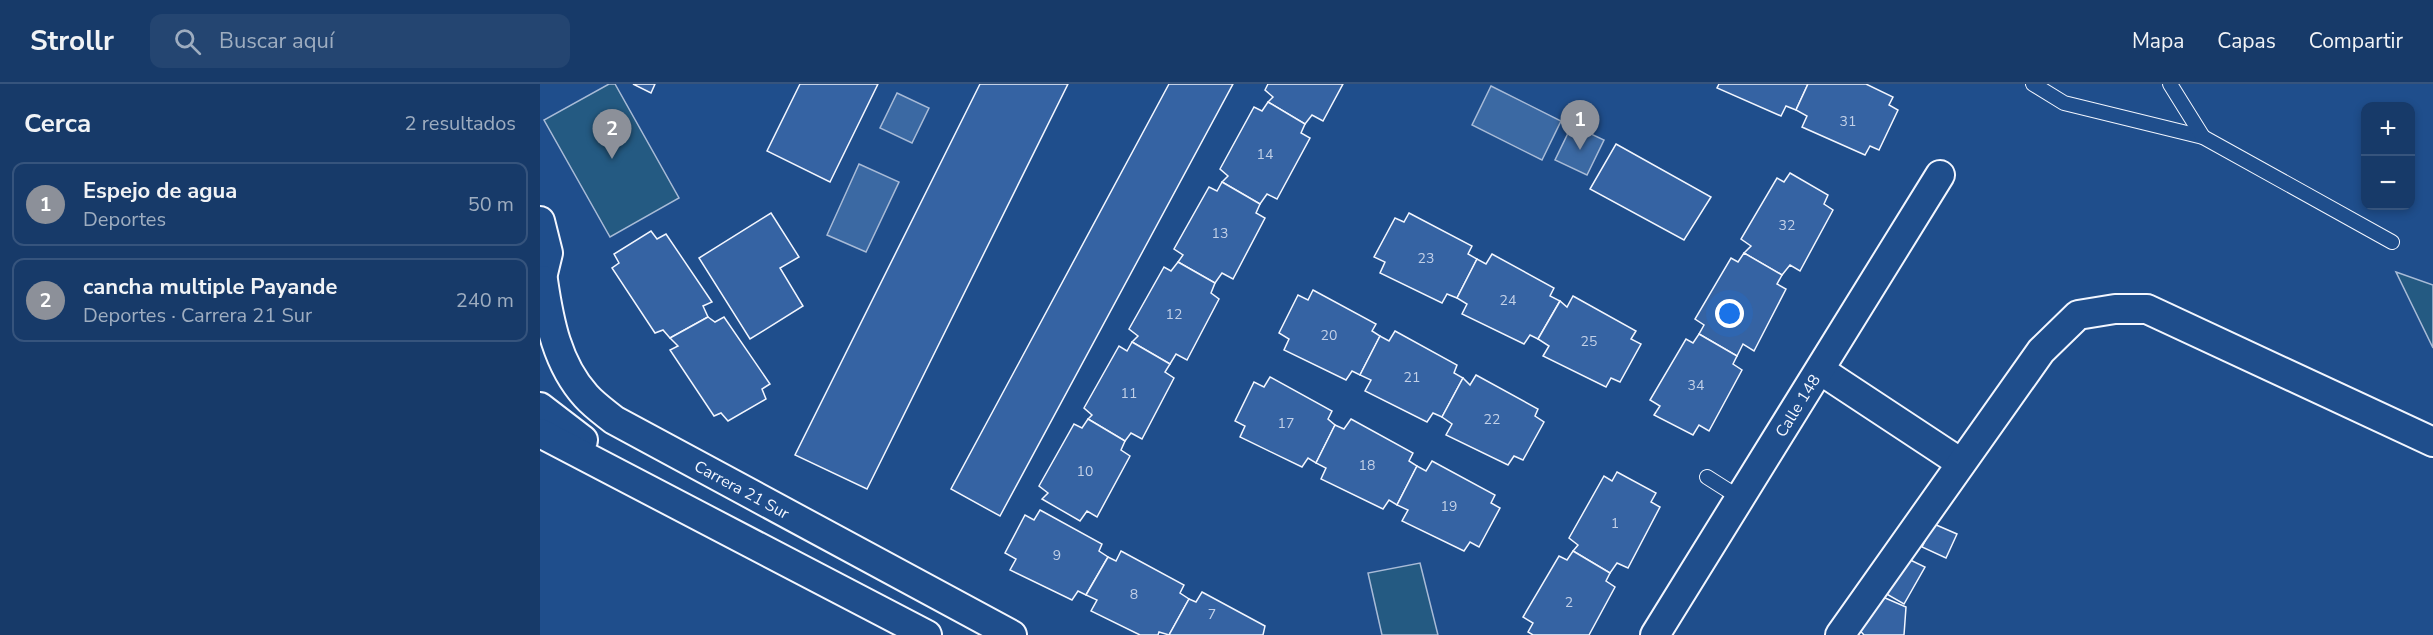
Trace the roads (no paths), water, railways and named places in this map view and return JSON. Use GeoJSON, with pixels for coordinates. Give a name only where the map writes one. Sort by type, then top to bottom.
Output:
{"type":"FeatureCollection","features":[{"type":"Feature","properties":{"kind":"street","name":"Calle 148"},"geometry":{"type":"LineString","coordinates":[[1655,635],[1941,175]]}},
{"type":"Feature","properties":{"kind":"street","name":"Carrera 21 Sur"},"geometry":{"type":"LineString","coordinates":[[540,221],[548,253],[541,283],[549,319],[562,360],[585,395],[614,420],[1011,635]]}},
{"type":"Feature","properties":{"kind":"street"},"geometry":{"type":"LineString","coordinates":[[1840,635],[2041,351],[2078,315],[2115,309],[2147,309],[2433,442]]}},
{"type":"Feature","properties":{"kind":"street"},"geometry":{"type":"LineString","coordinates":[[1820,370],[1961,463]]}},
{"type":"Feature","properties":{"kind":"street"},"geometry":{"type":"LineString","coordinates":[[540,407],[634,480]]}},
{"type":"Feature","properties":{"kind":"street"},"geometry":{"type":"LineString","coordinates":[[540,433],[634,480],[927,635]]}},
{"type":"Feature","properties":{"kind":"lane"},"geometry":{"type":"LineString","coordinates":[[2032,84],[2064,103],[2203,137],[2392,242]]}},
{"type":"Feature","properties":{"kind":"lane"},"geometry":{"type":"LineString","coordinates":[[2170,84],[2203,137]]}},
{"type":"Feature","properties":{"kind":"lane"},"geometry":{"type":"LineString","coordinates":[[1707,477],[1740,498]]}},
{"type":"Feature","properties":{"kind":"place","name":"Espejo de agua"},"geometry":{"type":"Point","coordinates":[1580,150]}},
{"type":"Feature","properties":{"kind":"place","name":"cancha multiple Payande"},"geometry":{"type":"Point","coordinates":[612,159]}}]}
